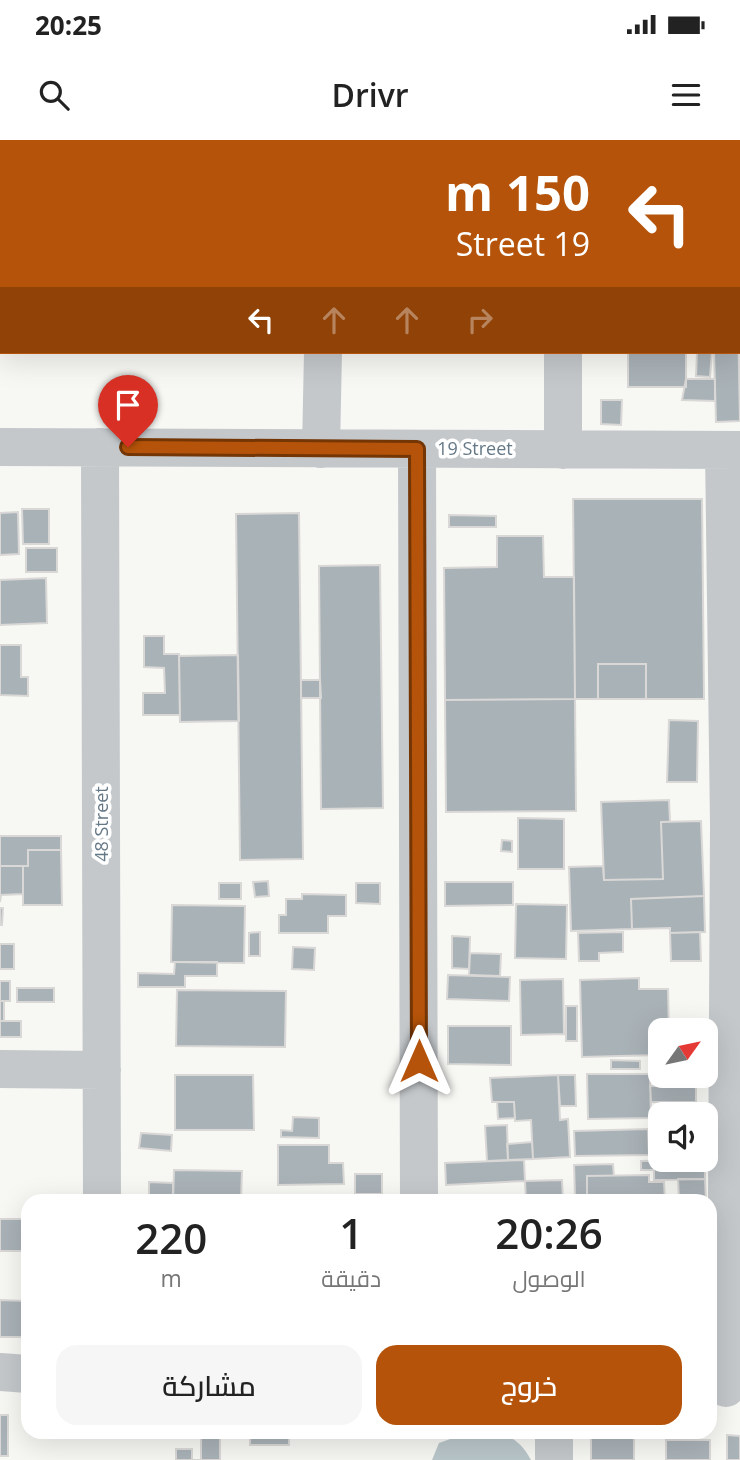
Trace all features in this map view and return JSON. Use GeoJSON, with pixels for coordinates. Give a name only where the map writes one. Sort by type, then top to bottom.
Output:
{"type":"FeatureCollection","features":[{"type":"Feature","properties":{"kind":"street"},"geometry":{"type":"LineString","coordinates":[[321,449],[323,354]]}},
{"type":"Feature","properties":{"kind":"street"},"geometry":{"type":"LineString","coordinates":[[563,354],[563,450]]}},
{"type":"Feature","properties":{"kind":"street","name":"19 Street"},"geometry":{"type":"LineString","coordinates":[[0,447],[732,450]]}},
{"type":"Feature","properties":{"kind":"street","name":"48 Street"},"geometry":{"type":"LineString","coordinates":[[100,447],[102,1194]]}},
{"type":"Feature","properties":{"kind":"street"},"geometry":{"type":"LineString","coordinates":[[417,449],[419,1194]]}},
{"type":"Feature","properties":{"kind":"street"},"geometry":{"type":"LineString","coordinates":[[726,1388],[734,825],[732,450]]}},
{"type":"Feature","properties":{"kind":"street"},"geometry":{"type":"LineString","coordinates":[[0,1069],[102,1070]]}},
{"type":"Feature","properties":{"kind":"street"},"geometry":{"type":"LineString","coordinates":[[554,1439],[554,1460]]}},
{"type":"Feature","properties":{"kind":"shaded area"},"geometry":{"type":"Polygon","coordinates":[[[450,1439],[513,1439],[531,1460],[432,1460],[439,1443],[450,1439]]]}},
{"type":"Feature","properties":{"kind":"building"},"geometry":{"type":"Polygon","coordinates":[[[628,354],[686,354],[686,387],[628,387],[628,354]]]}},
{"type":"Feature","properties":{"kind":"building"},"geometry":{"type":"Polygon","coordinates":[[[697,354],[712,354],[710,377],[696,376],[697,354]]]}},
{"type":"Feature","properties":{"kind":"building"},"geometry":{"type":"Polygon","coordinates":[[[714,354],[739,354],[740,421],[716,422],[714,354]]]}},
{"type":"Feature","properties":{"kind":"building"},"geometry":{"type":"Polygon","coordinates":[[[686,379],[715,379],[715,401],[682,400],[686,379]]]}},
{"type":"Feature","properties":{"kind":"building"},"geometry":{"type":"Polygon","coordinates":[[[601,400],[622,400],[621,425],[601,424],[601,400]]]}},
{"type":"Feature","properties":{"kind":"building"},"geometry":{"type":"Polygon","coordinates":[[[573,499],[702,499],[704,699],[646,699],[646,664],[598,664],[598,699],[575,699],[573,499]]]}},
{"type":"Feature","properties":{"kind":"building"},"geometry":{"type":"Polygon","coordinates":[[[22,509],[49,509],[49,544],[23,544],[22,509]]]}},
{"type":"Feature","properties":{"kind":"building"},"geometry":{"type":"Polygon","coordinates":[[[18,512],[19,554],[0,555],[0,513],[18,512]]]}},
{"type":"Feature","properties":{"kind":"building"},"geometry":{"type":"Polygon","coordinates":[[[299,513],[303,859],[240,860],[236,514],[299,513]]]}},
{"type":"Feature","properties":{"kind":"building"},"geometry":{"type":"Polygon","coordinates":[[[449,515],[496,516],[496,527],[449,527],[449,515]]]}},
{"type":"Feature","properties":{"kind":"building"},"geometry":{"type":"Polygon","coordinates":[[[497,536],[543,536],[544,577],[574,577],[575,699],[445,700],[444,568],[497,567],[497,536]]]}},
{"type":"Feature","properties":{"kind":"building"},"geometry":{"type":"Polygon","coordinates":[[[26,548],[57,548],[57,572],[26,572],[26,548]]]}},
{"type":"Feature","properties":{"kind":"building"},"geometry":{"type":"Polygon","coordinates":[[[380,565],[383,808],[321,809],[319,566],[380,565]]]}},
{"type":"Feature","properties":{"kind":"building"},"geometry":{"type":"Polygon","coordinates":[[[46,578],[47,623],[0,625],[0,580],[46,578]]]}},
{"type":"Feature","properties":{"kind":"building"},"geometry":{"type":"Polygon","coordinates":[[[144,636],[164,636],[164,654],[179,654],[180,715],[143,715],[143,693],[165,693],[164,668],[144,667],[144,636]]]}},
{"type":"Feature","properties":{"kind":"building"},"geometry":{"type":"Polygon","coordinates":[[[0,645],[21,645],[21,677],[28,677],[28,696],[0,695],[0,645]]]}},
{"type":"Feature","properties":{"kind":"building"},"geometry":{"type":"Polygon","coordinates":[[[238,655],[239,721],[180,722],[179,656],[238,655]]]}},
{"type":"Feature","properties":{"kind":"building"},"geometry":{"type":"Polygon","coordinates":[[[598,664],[646,664],[646,699],[598,699],[598,664]]]}},
{"type":"Feature","properties":{"kind":"building"},"geometry":{"type":"Polygon","coordinates":[[[301,680],[320,680],[321,698],[301,698],[301,680]]]}},
{"type":"Feature","properties":{"kind":"building"},"geometry":{"type":"Polygon","coordinates":[[[575,699],[576,811],[446,812],[445,700],[575,699]]]}},
{"type":"Feature","properties":{"kind":"building"},"geometry":{"type":"Polygon","coordinates":[[[669,720],[698,721],[697,782],[667,782],[669,720]]]}},
{"type":"Feature","properties":{"kind":"building"},"geometry":{"type":"Polygon","coordinates":[[[669,800],[670,822],[661,822],[663,879],[604,880],[601,802],[669,800]]]}},
{"type":"Feature","properties":{"kind":"building"},"geometry":{"type":"Polygon","coordinates":[[[518,818],[564,819],[564,869],[518,869],[518,818]]]}},
{"type":"Feature","properties":{"kind":"building"},"geometry":{"type":"Polygon","coordinates":[[[701,821],[704,896],[631,899],[632,929],[571,931],[569,867],[603,866],[604,880],[663,879],[661,822],[701,821]]]}},
{"type":"Feature","properties":{"kind":"building"},"geometry":{"type":"Polygon","coordinates":[[[0,836],[61,836],[61,850],[28,850],[28,866],[0,866],[0,836]]]}},
{"type":"Feature","properties":{"kind":"building"},"geometry":{"type":"Polygon","coordinates":[[[502,840],[512,841],[512,852],[501,851],[502,840]]]}},
{"type":"Feature","properties":{"kind":"building"},"geometry":{"type":"Polygon","coordinates":[[[28,850],[61,850],[62,905],[23,905],[23,866],[28,866],[28,850]]]}},
{"type":"Feature","properties":{"kind":"building"},"geometry":{"type":"Polygon","coordinates":[[[0,866],[23,866],[23,894],[1,895],[0,902],[0,866]]]}},
{"type":"Feature","properties":{"kind":"building"},"geometry":{"type":"Polygon","coordinates":[[[268,881],[269,896],[255,897],[253,882],[268,881]]]}},
{"type":"Feature","properties":{"kind":"building"},"geometry":{"type":"Polygon","coordinates":[[[445,882],[513,882],[513,905],[445,906],[445,882]]]}},
{"type":"Feature","properties":{"kind":"building"},"geometry":{"type":"Polygon","coordinates":[[[219,883],[241,883],[241,899],[219,899],[219,883]]]}},
{"type":"Feature","properties":{"kind":"building"},"geometry":{"type":"Polygon","coordinates":[[[356,883],[380,883],[380,904],[356,903],[356,883]]]}},
{"type":"Feature","properties":{"kind":"building"},"geometry":{"type":"Polygon","coordinates":[[[302,894],[346,895],[346,916],[328,916],[328,933],[279,933],[279,915],[286,915],[286,899],[302,899],[302,894]]]}},
{"type":"Feature","properties":{"kind":"building"},"geometry":{"type":"Polygon","coordinates":[[[704,896],[705,932],[670,933],[670,928],[632,929],[631,899],[704,896]]]}},
{"type":"Feature","properties":{"kind":"building"},"geometry":{"type":"Polygon","coordinates":[[[516,904],[567,905],[566,959],[515,958],[516,904]]]}},
{"type":"Feature","properties":{"kind":"building"},"geometry":{"type":"Polygon","coordinates":[[[172,905],[245,906],[244,963],[171,962],[172,905]]]}},
{"type":"Feature","properties":{"kind":"building"},"geometry":{"type":"Polygon","coordinates":[[[0,908],[3,908],[2,925],[0,925],[0,908]]]}},
{"type":"Feature","properties":{"kind":"building"},"geometry":{"type":"Polygon","coordinates":[[[260,932],[260,956],[249,956],[249,933],[260,932]]]}},
{"type":"Feature","properties":{"kind":"building"},"geometry":{"type":"Polygon","coordinates":[[[623,932],[623,952],[599,953],[599,961],[579,961],[578,933],[623,932]]]}},
{"type":"Feature","properties":{"kind":"building"},"geometry":{"type":"Polygon","coordinates":[[[700,932],[701,961],[671,961],[670,933],[700,932]]]}},
{"type":"Feature","properties":{"kind":"building"},"geometry":{"type":"Polygon","coordinates":[[[452,936],[470,937],[469,969],[452,968],[452,936]]]}},
{"type":"Feature","properties":{"kind":"building"},"geometry":{"type":"Polygon","coordinates":[[[0,944],[14,944],[14,969],[0,969],[0,944]]]}},
{"type":"Feature","properties":{"kind":"building"},"geometry":{"type":"Polygon","coordinates":[[[293,947],[315,948],[314,970],[292,969],[293,947]]]}},
{"type":"Feature","properties":{"kind":"building"},"geometry":{"type":"Polygon","coordinates":[[[470,953],[501,954],[500,976],[469,975],[470,953]]]}},
{"type":"Feature","properties":{"kind":"building"},"geometry":{"type":"Polygon","coordinates":[[[175,962],[217,962],[217,976],[185,976],[185,987],[138,987],[138,973],[174,974],[175,962]]]}},
{"type":"Feature","properties":{"kind":"building"},"geometry":{"type":"Polygon","coordinates":[[[448,975],[510,977],[509,1001],[447,999],[448,975]]]}},
{"type":"Feature","properties":{"kind":"building"},"geometry":{"type":"Polygon","coordinates":[[[639,978],[639,989],[668,989],[669,1018],[648,1018],[648,1055],[582,1057],[580,980],[639,978]]]}},
{"type":"Feature","properties":{"kind":"building"},"geometry":{"type":"Polygon","coordinates":[[[563,979],[564,1034],[521,1035],[520,980],[563,979]]]}},
{"type":"Feature","properties":{"kind":"building"},"geometry":{"type":"Polygon","coordinates":[[[0,981],[10,981],[10,1001],[0,1001],[0,981]]]}},
{"type":"Feature","properties":{"kind":"building"},"geometry":{"type":"Polygon","coordinates":[[[17,988],[54,988],[54,1002],[17,1002],[17,988]]]}},
{"type":"Feature","properties":{"kind":"building"},"geometry":{"type":"Polygon","coordinates":[[[177,990],[286,991],[285,1047],[176,1046],[177,990]]]}},
{"type":"Feature","properties":{"kind":"building"},"geometry":{"type":"Polygon","coordinates":[[[0,1001],[4,1001],[4,1021],[0,1021],[0,1001]]]}},
{"type":"Feature","properties":{"kind":"building"},"geometry":{"type":"Polygon","coordinates":[[[566,1006],[577,1006],[577,1041],[566,1041],[566,1006]]]}},
{"type":"Feature","properties":{"kind":"building"},"geometry":{"type":"Polygon","coordinates":[[[0,1021],[21,1021],[21,1037],[0,1037],[0,1021]]]}},
{"type":"Feature","properties":{"kind":"building"},"geometry":{"type":"Polygon","coordinates":[[[448,1026],[511,1026],[511,1065],[448,1064],[448,1026]]]}},
{"type":"Feature","properties":{"kind":"building"},"geometry":{"type":"Polygon","coordinates":[[[611,1060],[640,1061],[640,1069],[611,1069],[611,1060]]]}},
{"type":"Feature","properties":{"kind":"building"},"geometry":{"type":"Polygon","coordinates":[[[587,1074],[648,1074],[651,1102],[648,1102],[648,1118],[588,1119],[587,1074]]]}},
{"type":"Feature","properties":{"kind":"building"},"geometry":{"type":"Polygon","coordinates":[[[175,1075],[253,1075],[254,1130],[175,1130],[175,1075]]]}},
{"type":"Feature","properties":{"kind":"building"},"geometry":{"type":"Polygon","coordinates":[[[558,1075],[575,1075],[576,1106],[560,1106],[558,1075]]]}},
{"type":"Feature","properties":{"kind":"building"},"geometry":{"type":"Polygon","coordinates":[[[558,1075],[560,1120],[568,1119],[570,1157],[533,1159],[531,1120],[515,1121],[514,1102],[492,1102],[490,1078],[558,1075]]]}},
{"type":"Feature","properties":{"kind":"building"},"geometry":{"type":"Polygon","coordinates":[[[650,1088],[696,1088],[696,1102],[651,1102],[650,1088]]]}},
{"type":"Feature","properties":{"kind":"building"},"geometry":{"type":"Polygon","coordinates":[[[497,1102],[514,1102],[515,1118],[498,1119],[497,1102]]]}},
{"type":"Feature","properties":{"kind":"building"},"geometry":{"type":"Polygon","coordinates":[[[293,1117],[319,1118],[319,1138],[281,1137],[281,1130],[292,1131],[293,1117]]]}},
{"type":"Feature","properties":{"kind":"building"},"geometry":{"type":"Polygon","coordinates":[[[507,1125],[508,1160],[487,1161],[485,1126],[507,1125]]]}},
{"type":"Feature","properties":{"kind":"building"},"geometry":{"type":"Polygon","coordinates":[[[648,1129],[648,1155],[575,1156],[574,1131],[648,1129]]]}},
{"type":"Feature","properties":{"kind":"building"},"geometry":{"type":"Polygon","coordinates":[[[141,1133],[172,1135],[171,1151],[139,1148],[141,1133]]]}},
{"type":"Feature","properties":{"kind":"building"},"geometry":{"type":"Polygon","coordinates":[[[532,1142],[533,1159],[508,1160],[507,1144],[532,1142]]]}},
{"type":"Feature","properties":{"kind":"building"},"geometry":{"type":"Polygon","coordinates":[[[278,1145],[329,1145],[329,1163],[343,1163],[344,1184],[278,1185],[278,1145]]]}},
{"type":"Feature","properties":{"kind":"building"},"geometry":{"type":"Polygon","coordinates":[[[524,1160],[525,1181],[446,1185],[445,1163],[524,1160]]]}},
{"type":"Feature","properties":{"kind":"building"},"geometry":{"type":"Polygon","coordinates":[[[641,1161],[648,1161],[648,1170],[641,1170],[641,1161]]]}},
{"type":"Feature","properties":{"kind":"building"},"geometry":{"type":"Polygon","coordinates":[[[613,1164],[614,1176],[587,1176],[587,1194],[575,1194],[574,1165],[613,1164]]]}},
{"type":"Feature","properties":{"kind":"building"},"geometry":{"type":"Polygon","coordinates":[[[174,1170],[242,1171],[241,1194],[173,1194],[174,1170]]]}},
{"type":"Feature","properties":{"kind":"building"},"geometry":{"type":"Polygon","coordinates":[[[654,1172],[705,1172],[705,1179],[654,1180],[654,1172]]]}},
{"type":"Feature","properties":{"kind":"building"},"geometry":{"type":"Polygon","coordinates":[[[355,1174],[382,1174],[382,1194],[355,1194],[355,1174]]]}},
{"type":"Feature","properties":{"kind":"building"},"geometry":{"type":"Polygon","coordinates":[[[649,1175],[649,1182],[664,1182],[665,1194],[587,1194],[587,1176],[649,1175]]]}},
{"type":"Feature","properties":{"kind":"building"},"geometry":{"type":"Polygon","coordinates":[[[678,1179],[705,1179],[706,1194],[679,1194],[678,1179]]]}},
{"type":"Feature","properties":{"kind":"building"},"geometry":{"type":"Polygon","coordinates":[[[562,1180],[563,1194],[526,1194],[525,1181],[562,1180]]]}},
{"type":"Feature","properties":{"kind":"building"},"geometry":{"type":"Polygon","coordinates":[[[149,1182],[173,1183],[173,1194],[149,1194],[149,1182]]]}},
{"type":"Feature","properties":{"kind":"building"},"geometry":{"type":"Polygon","coordinates":[[[0,1219],[21,1219],[21,1251],[0,1251],[0,1219]]]}},
{"type":"Feature","properties":{"kind":"building"},"geometry":{"type":"Polygon","coordinates":[[[0,1300],[21,1301],[21,1337],[0,1337],[0,1300]]]}},
{"type":"Feature","properties":{"kind":"building"},"geometry":{"type":"Polygon","coordinates":[[[0,1415],[8,1415],[8,1456],[0,1456],[0,1415]]]}},
{"type":"Feature","properties":{"kind":"building"},"geometry":{"type":"Polygon","coordinates":[[[727,1435],[740,1436],[740,1460],[727,1460],[727,1435]]]}},
{"type":"Feature","properties":{"kind":"building"},"geometry":{"type":"Polygon","coordinates":[[[201,1439],[220,1439],[220,1460],[201,1460],[201,1439]]]}},
{"type":"Feature","properties":{"kind":"building"},"geometry":{"type":"Polygon","coordinates":[[[250,1439],[289,1439],[289,1445],[250,1445],[250,1439]]]}},
{"type":"Feature","properties":{"kind":"building"},"geometry":{"type":"Polygon","coordinates":[[[591,1439],[634,1439],[634,1460],[591,1460],[591,1439]]]}},
{"type":"Feature","properties":{"kind":"building"},"geometry":{"type":"Polygon","coordinates":[[[666,1440],[710,1440],[710,1460],[666,1460],[666,1440]]]}},
{"type":"Feature","properties":{"kind":"building"},"geometry":{"type":"Polygon","coordinates":[[[176,1449],[192,1449],[192,1460],[176,1460],[176,1449]]]}},
{"type":"Feature","properties":{"kind":"route"},"geometry":{"type":"LineString","coordinates":[[128,447],[417,449],[419,1061]]}}]}
